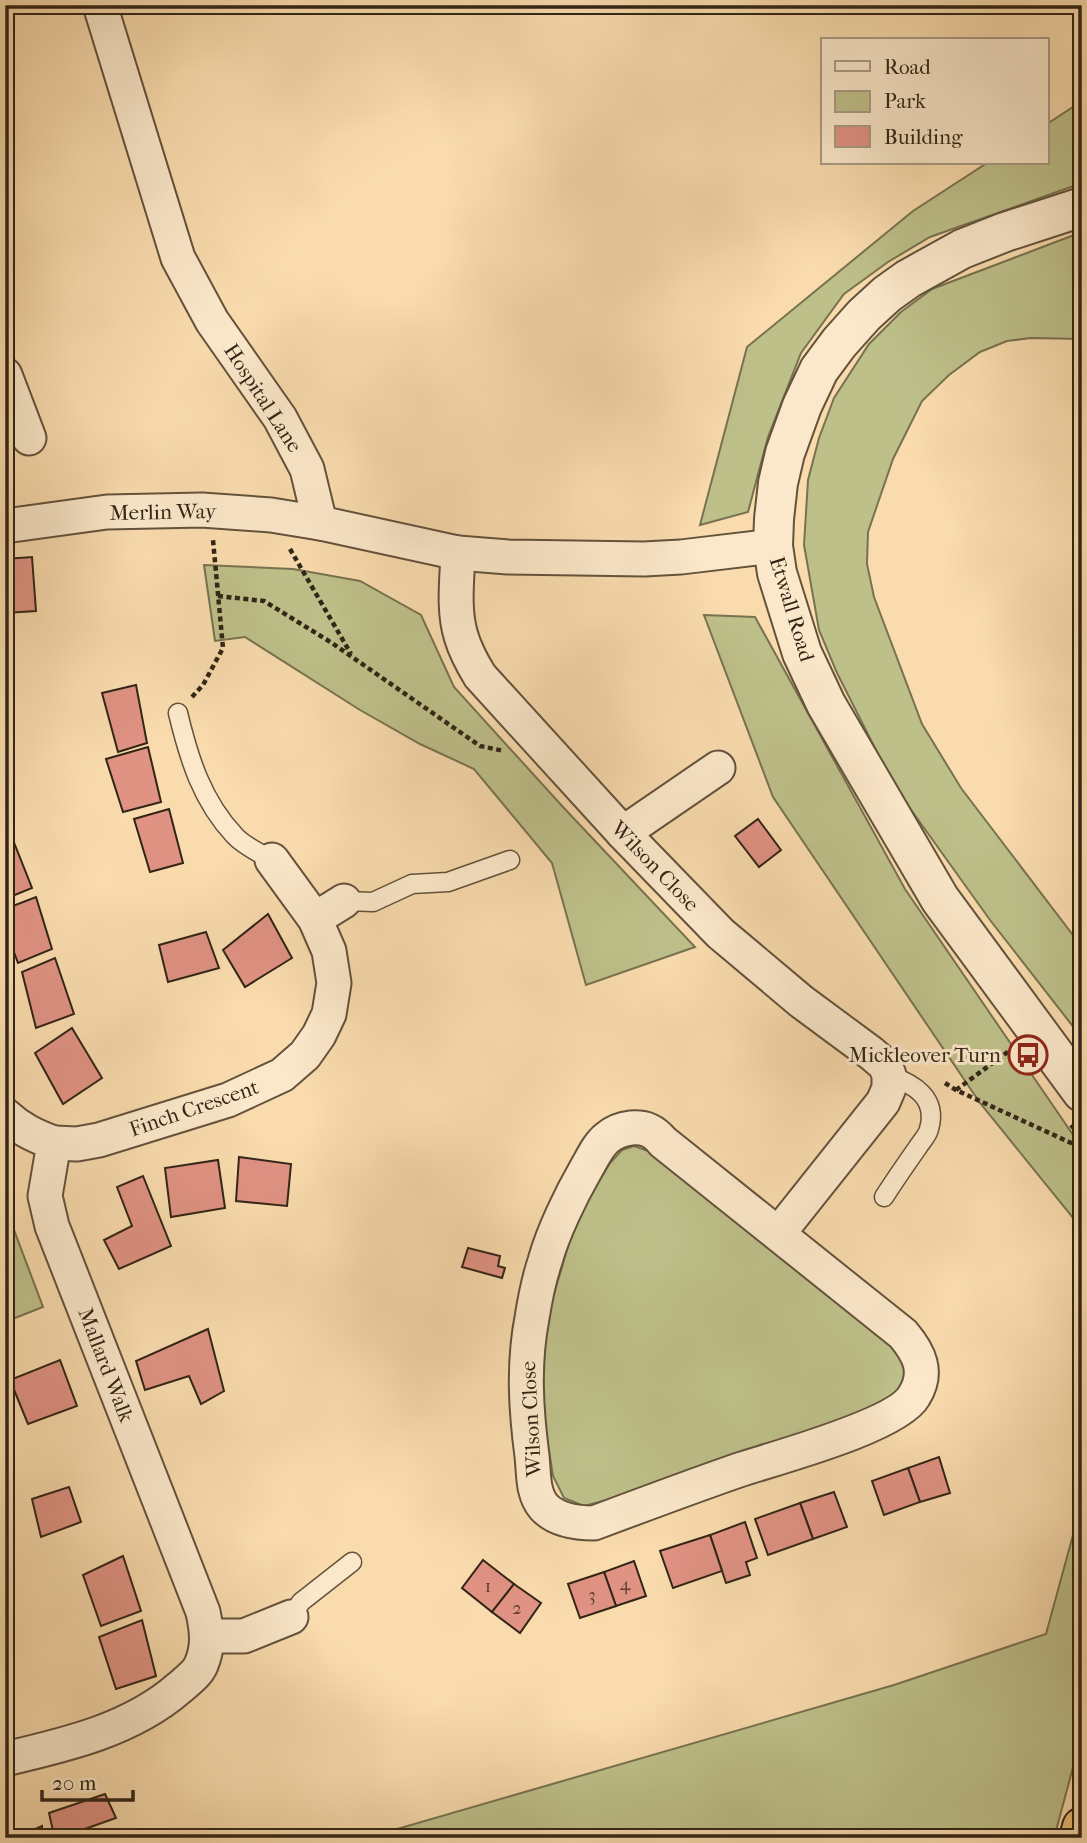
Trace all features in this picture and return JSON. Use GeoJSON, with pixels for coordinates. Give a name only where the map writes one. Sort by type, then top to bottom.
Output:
{"type":"FeatureCollection","features":[{"type":"Feature","properties":{"kind":"highway"},"geometry":{"type":"LineString","coordinates":[[1079,1838],[1082,1827]]}},
{"type":"Feature","properties":{"kind":"street","name":"Hospital Lane"},"geometry":{"type":"LineString","coordinates":[[100,5],[178,258],[212,321],[280,418],[307,469],[305,520]]}},
{"type":"Feature","properties":{"kind":"street","name":"Etwall Road"},"geometry":{"type":"LineString","coordinates":[[1082,207],[962,249],[887,294],[839,342],[819,370],[785,453],[778,483],[773,546],[777,573],[802,653],[826,704],[940,899],[1082,1093]]}},
{"type":"Feature","properties":{"kind":"street"},"geometry":{"type":"LineString","coordinates":[[5,375],[29,438]]}},
{"type":"Feature","properties":{"kind":"street","name":"Merlin Way"},"geometry":{"type":"LineString","coordinates":[[5,526],[107,512],[210,510],[271,514],[305,520]]}},
{"type":"Feature","properties":{"kind":"street"},"geometry":{"type":"LineString","coordinates":[[305,520],[458,553],[508,557],[644,559],[773,546]]}},
{"type":"Feature","properties":{"kind":"street","name":"Wilson Close"},"geometry":{"type":"LineString","coordinates":[[458,553],[460,634],[467,654],[480,676],[623,833],[720,933],[802,1002],[871,1053],[885,1065],[889,1075]]}},
{"type":"Feature","properties":{"kind":"street"},"geometry":{"type":"LineString","coordinates":[[623,833],[718,768]]}},
{"type":"Feature","properties":{"kind":"street","name":"Finch Crescent"},"geometry":{"type":"LineString","coordinates":[[54,1143],[76,1144],[99,1140],[228,1100],[282,1075],[305,1055],[320,1035],[329,1014],[334,983],[329,951],[315,919],[272,860]]}},
{"type":"Feature","properties":{"kind":"street"},"geometry":{"type":"LineString","coordinates":[[315,919],[344,901]]}},
{"type":"Feature","properties":{"kind":"street"},"geometry":{"type":"LineString","coordinates":[[778,1234],[883,1102],[889,1088],[889,1075]]}},
{"type":"Feature","properties":{"kind":"street"},"geometry":{"type":"LineString","coordinates":[[5,1115],[34,1136],[54,1143]]}},
{"type":"Feature","properties":{"kind":"street","name":"Wilson Close"},"geometry":{"type":"LineString","coordinates":[[648,1129],[778,1234],[910,1342],[920,1360],[922,1373],[914,1397],[895,1414],[846,1435],[739,1470],[594,1523],[580,1523],[545,1508],[534,1485],[525,1380],[532,1319],[552,1240],[581,1179],[605,1139],[620,1130],[648,1129]]}},
{"type":"Feature","properties":{"kind":"street","name":"Mallard Walk"},"geometry":{"type":"LineString","coordinates":[[54,1143],[45,1196],[52,1226],[203,1612],[208,1636]]}},
{"type":"Feature","properties":{"kind":"street"},"geometry":{"type":"LineString","coordinates":[[5,1759],[69,1744],[134,1718],[167,1699],[200,1667],[208,1636],[244,1636],[291,1617]]}},
{"type":"Feature","properties":{"kind":"lane"},"geometry":{"type":"LineString","coordinates":[[178,713],[196,777],[214,808],[237,838],[272,860]]}},
{"type":"Feature","properties":{"kind":"lane"},"geometry":{"type":"LineString","coordinates":[[344,901],[373,902],[412,884],[448,882],[510,860]]}},
{"type":"Feature","properties":{"kind":"lane"},"geometry":{"type":"LineString","coordinates":[[884,1197],[929,1130],[931,1113],[926,1097],[902,1080],[889,1075]]}},
{"type":"Feature","properties":{"kind":"lane"},"geometry":{"type":"LineString","coordinates":[[291,1617],[301,1602],[352,1562]]}},
{"type":"Feature","properties":{"kind":"path"},"geometry":{"type":"LineString","coordinates":[[178,713],[203,685],[222,649],[210,510]]}},
{"type":"Feature","properties":{"kind":"path"},"geometry":{"type":"LineString","coordinates":[[305,520],[288,546],[353,657]]}},
{"type":"Feature","properties":{"kind":"path"},"geometry":{"type":"LineString","coordinates":[[218,596],[264,601],[353,657],[480,746],[506,751]]}},
{"type":"Feature","properties":{"kind":"path"},"geometry":{"type":"LineString","coordinates":[[956,1090],[1011,1048]]}},
{"type":"Feature","properties":{"kind":"path"},"geometry":{"type":"LineString","coordinates":[[937,1078],[956,1090],[1082,1148]]}},
{"type":"Feature","properties":{"kind":"green space"},"geometry":{"type":"Polygon","coordinates":[[[1082,101],[1082,183],[930,237],[888,262],[844,294],[801,353],[768,437],[748,512],[700,525],[747,347],[913,211],[985,164],[1048,164],[1048,123],[1082,101]]]}},
{"type":"Feature","properties":{"kind":"green space"},"geometry":{"type":"Polygon","coordinates":[[[1082,232],[1082,339],[1031,338],[1007,341],[980,352],[949,375],[922,401],[893,459],[868,532],[867,564],[874,597],[922,724],[961,788],[1082,947],[1082,1038],[990,920],[909,807],[883,764],[837,673],[819,630],[804,545],[808,480],[819,438],[834,398],[869,344],[901,312],[932,289],[1082,232]]]}},
{"type":"Feature","properties":{"kind":"green space"},"geometry":{"type":"Polygon","coordinates":[[[204,565],[293,569],[360,581],[421,615],[454,687],[695,947],[586,985],[552,863],[474,769],[420,744],[360,710],[245,637],[215,641],[204,565]]]}},
{"type":"Feature","properties":{"kind":"green space"},"geometry":{"type":"Polygon","coordinates":[[[704,615],[755,617],[905,889],[1082,1148],[1082,1229],[980,1103],[773,797],[704,615]]]}},
{"type":"Feature","properties":{"kind":"green space"},"geometry":{"type":"Polygon","coordinates":[[[634,1146],[651,1152],[906,1355],[905,1390],[865,1411],[611,1499],[584,1506],[564,1498],[553,1476],[545,1426],[542,1358],[545,1324],[569,1243],[588,1199],[610,1163],[622,1150],[634,1146]]]}},
{"type":"Feature","properties":{"kind":"green space"},"geometry":{"type":"Polygon","coordinates":[[[5,1206],[43,1307],[5,1322],[5,1206]]]}},
{"type":"Feature","properties":{"kind":"green space"},"geometry":{"type":"Polygon","coordinates":[[[1082,1502],[1082,1734],[1054,1838],[366,1838],[894,1685],[1046,1634],[1082,1502]]]}},
{"type":"Feature","properties":{"kind":"building"},"geometry":{"type":"Polygon","coordinates":[[[32,557],[36,611],[5,613],[5,559],[32,557]]]}},
{"type":"Feature","properties":{"kind":"building"},"geometry":{"type":"Polygon","coordinates":[[[136,685],[147,743],[118,752],[102,693],[136,685]]]}},
{"type":"Feature","properties":{"kind":"building"},"geometry":{"type":"Polygon","coordinates":[[[148,747],[161,802],[123,812],[106,759],[148,747]]]}},
{"type":"Feature","properties":{"kind":"building"},"geometry":{"type":"Polygon","coordinates":[[[169,809],[183,863],[150,872],[134,819],[169,809]]]}},
{"type":"Feature","properties":{"kind":"building"},"geometry":{"type":"Polygon","coordinates":[[[758,819],[781,850],[759,867],[735,836],[758,819]]]}},
{"type":"Feature","properties":{"kind":"building"},"geometry":{"type":"Polygon","coordinates":[[[13,840],[32,888],[5,899],[5,843],[13,840]]]}},
{"type":"Feature","properties":{"kind":"building"},"geometry":{"type":"Polygon","coordinates":[[[36,897],[52,949],[18,963],[5,928],[5,909],[36,897]]]}},
{"type":"Feature","properties":{"kind":"building"},"geometry":{"type":"Polygon","coordinates":[[[268,914],[292,958],[245,987],[223,950],[268,914]]]}},
{"type":"Feature","properties":{"kind":"building"},"geometry":{"type":"Polygon","coordinates":[[[206,932],[219,968],[168,982],[159,945],[206,932]]]}},
{"type":"Feature","properties":{"kind":"building"},"geometry":{"type":"Polygon","coordinates":[[[55,958],[74,1014],[36,1028],[22,972],[55,958]]]}},
{"type":"Feature","properties":{"kind":"building"},"geometry":{"type":"Polygon","coordinates":[[[72,1028],[102,1078],[63,1104],[35,1053],[72,1028]]]}},
{"type":"Feature","properties":{"kind":"building"},"geometry":{"type":"Polygon","coordinates":[[[239,1157],[291,1164],[287,1206],[236,1201],[239,1157]]]}},
{"type":"Feature","properties":{"kind":"building"},"geometry":{"type":"Polygon","coordinates":[[[218,1160],[225,1208],[171,1217],[165,1168],[218,1160]]]}},
{"type":"Feature","properties":{"kind":"building"},"geometry":{"type":"Polygon","coordinates":[[[143,1176],[171,1246],[119,1269],[104,1240],[132,1226],[117,1187],[143,1176]]]}},
{"type":"Feature","properties":{"kind":"building"},"geometry":{"type":"Polygon","coordinates":[[[468,1248],[500,1256],[498,1266],[505,1268],[502,1278],[462,1267],[468,1248]]]}},
{"type":"Feature","properties":{"kind":"building"},"geometry":{"type":"Polygon","coordinates":[[[208,1329],[224,1391],[201,1404],[189,1376],[145,1390],[136,1361],[208,1329]]]}},
{"type":"Feature","properties":{"kind":"building"},"geometry":{"type":"Polygon","coordinates":[[[60,1360],[77,1406],[28,1424],[10,1380],[60,1360]]]}},
{"type":"Feature","properties":{"kind":"building"},"geometry":{"type":"Polygon","coordinates":[[[939,1457],[950,1493],[920,1502],[908,1468],[939,1457]]]}},
{"type":"Feature","properties":{"kind":"building"},"geometry":{"type":"Polygon","coordinates":[[[908,1468],[920,1502],[884,1515],[872,1481],[908,1468]]]}},
{"type":"Feature","properties":{"kind":"building"},"geometry":{"type":"Polygon","coordinates":[[[69,1487],[81,1522],[41,1537],[32,1499],[69,1487]]]}},
{"type":"Feature","properties":{"kind":"building"},"geometry":{"type":"Polygon","coordinates":[[[834,1492],[847,1527],[813,1539],[800,1503],[834,1492]]]}},
{"type":"Feature","properties":{"kind":"building"},"geometry":{"type":"Polygon","coordinates":[[[800,1503],[813,1539],[768,1555],[755,1519],[800,1503]]]}},
{"type":"Feature","properties":{"kind":"building"},"geometry":{"type":"Polygon","coordinates":[[[745,1522],[757,1558],[746,1562],[750,1575],[726,1583],[710,1535],[745,1522]]]}},
{"type":"Feature","properties":{"kind":"building"},"geometry":{"type":"Polygon","coordinates":[[[710,1535],[722,1571],[673,1588],[660,1551],[710,1535]]]}},
{"type":"Feature","properties":{"kind":"building"},"geometry":{"type":"Polygon","coordinates":[[[123,1556],[141,1611],[101,1626],[83,1575],[123,1556]]]}},
{"type":"Feature","properties":{"kind":"building"},"geometry":{"type":"Polygon","coordinates":[[[483,1560],[514,1584],[492,1612],[462,1588],[483,1560]]]}},
{"type":"Feature","properties":{"kind":"building"},"geometry":{"type":"Polygon","coordinates":[[[634,1561],[646,1596],[616,1606],[604,1572],[634,1561]]]}},
{"type":"Feature","properties":{"kind":"building"},"geometry":{"type":"Polygon","coordinates":[[[604,1572],[616,1606],[580,1618],[568,1584],[604,1572]]]}},
{"type":"Feature","properties":{"kind":"building"},"geometry":{"type":"Polygon","coordinates":[[[514,1584],[541,1603],[520,1633],[492,1612],[514,1584]]]}},
{"type":"Feature","properties":{"kind":"building"},"geometry":{"type":"Polygon","coordinates":[[[142,1620],[156,1676],[116,1689],[99,1637],[142,1620]]]}},
{"type":"Feature","properties":{"kind":"building"},"geometry":{"type":"Polygon","coordinates":[[[105,1794],[116,1818],[85,1829],[87,1838],[30,1838],[28,1832],[42,1826],[42,1835],[53,1831],[49,1813],[105,1794]]]}},
{"type":"Feature","properties":{"kind":"place","name":"Mickleover Turn"},"geometry":{"type":"Point","coordinates":[1028,1055]}}]}
